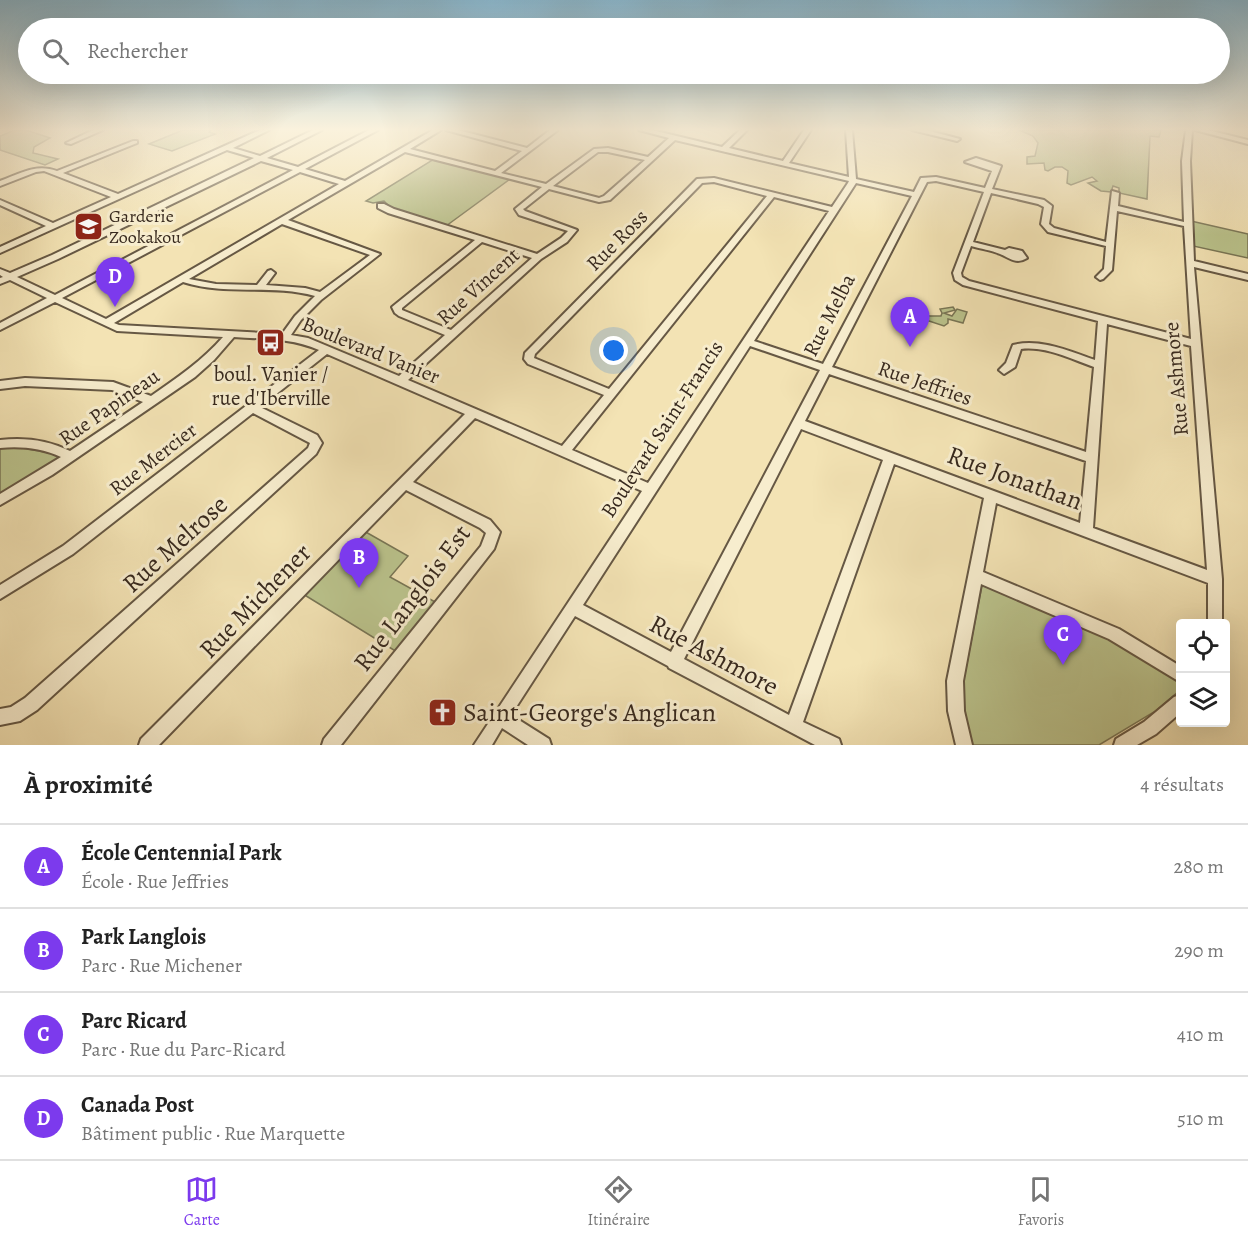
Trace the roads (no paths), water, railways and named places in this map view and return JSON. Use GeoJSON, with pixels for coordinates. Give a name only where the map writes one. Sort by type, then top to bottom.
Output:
{"type":"FeatureCollection","features":[{"type":"Feature","properties":{"kind":"street"},"geometry":{"type":"LineString","coordinates":[[58,173],[78,165]]}},
{"type":"Feature","properties":{"kind":"street"},"geometry":{"type":"LineString","coordinates":[[0,250],[190,165]]}},
{"type":"Feature","properties":{"kind":"street"},"geometry":{"type":"LineString","coordinates":[[0,281],[247,165]]}},
{"type":"Feature","properties":{"kind":"street"},"geometry":{"type":"LineString","coordinates":[[278,165],[346,184]]}},
{"type":"Feature","properties":{"kind":"street"},"geometry":{"type":"LineString","coordinates":[[0,327],[310,165]]}},
{"type":"Feature","properties":{"kind":"street"},"geometry":{"type":"LineString","coordinates":[[106,323],[379,165]]}},
{"type":"Feature","properties":{"kind":"street"},"geometry":{"type":"LineString","coordinates":[[460,165],[602,200],[642,165]]}},
{"type":"Feature","properties":{"kind":"street"},"geometry":{"type":"LineString","coordinates":[[495,174],[508,165]]}},
{"type":"Feature","properties":{"kind":"street"},"geometry":{"type":"LineString","coordinates":[[538,257],[562,242],[573,231],[570,228],[524,214],[520,211],[522,206],[577,165]]}},
{"type":"Feature","properties":{"kind":"street"},"geometry":{"type":"LineString","coordinates":[[784,165],[916,195]]}},
{"type":"Feature","properties":{"kind":"street"},"geometry":{"type":"LineString","coordinates":[[851,165],[852,181]]}},
{"type":"Feature","properties":{"kind":"street","name":"Rue Ashmore"},"geometry":{"type":"LineString","coordinates":[[1186,165],[1190,263],[1215,579],[1215,619]]}},
{"type":"Feature","properties":{"kind":"street"},"geometry":{"type":"LineString","coordinates":[[0,184],[40,169],[58,173],[118,197]]}},
{"type":"Feature","properties":{"kind":"street"},"geometry":{"type":"LineString","coordinates":[[995,170],[957,275],[958,278],[976,286],[1196,344]]}},
{"type":"Feature","properties":{"kind":"street","name":"Rue Melba"},"geometry":{"type":"LineString","coordinates":[[674,663],[924,180],[930,179],[987,190],[1043,203],[1049,208],[1045,224],[1051,230],[1110,245]]}},
{"type":"Feature","properties":{"kind":"street","name":"Rue Ross"},"geometry":{"type":"LineString","coordinates":[[612,394],[532,362],[529,359],[530,353],[702,180],[714,180],[833,210]]}},
{"type":"Feature","properties":{"kind":"street","name":"Boulevard Saint-Francis"},"geometry":{"type":"LineString","coordinates":[[482,745],[852,181]]}},
{"type":"Feature","properties":{"kind":"street"},"geometry":{"type":"LineString","coordinates":[[1100,277],[1108,272],[1115,194]]}},
{"type":"Feature","properties":{"kind":"street"},"geometry":{"type":"LineString","coordinates":[[564,452],[772,195]]}},
{"type":"Feature","properties":{"kind":"street"},"geometry":{"type":"LineString","coordinates":[[0,202],[53,226]]}},
{"type":"Feature","properties":{"kind":"street","name":"Rue Vincent"},"geometry":{"type":"LineString","coordinates":[[381,206],[538,257]]}},
{"type":"Feature","properties":{"kind":"street"},"geometry":{"type":"LineString","coordinates":[[1114,208],[1189,225]]}},
{"type":"Feature","properties":{"kind":"street"},"geometry":{"type":"LineString","coordinates":[[282,221],[376,253],[370,261],[322,294],[299,316],[285,337]]}},
{"type":"Feature","properties":{"kind":"street"},"geometry":{"type":"LineString","coordinates":[[452,334],[402,314],[397,307],[481,239]]}},
{"type":"Feature","properties":{"kind":"street"},"geometry":{"type":"LineString","coordinates":[[968,243],[1007,253]]}},
{"type":"Feature","properties":{"kind":"street","name":"Rue Vincent"},"geometry":{"type":"LineString","coordinates":[[399,381],[538,257]]}},
{"type":"Feature","properties":{"kind":"street"},"geometry":{"type":"LineString","coordinates":[[1190,263],[1248,277]]}},
{"type":"Feature","properties":{"kind":"street","name":"Boulevard Vanier"},"geometry":{"type":"LineString","coordinates":[[0,272],[56,297],[116,328],[300,339],[650,489]]}},
{"type":"Feature","properties":{"kind":"street"},"geometry":{"type":"LineString","coordinates":[[260,287],[272,273]]}},
{"type":"Feature","properties":{"kind":"street"},"geometry":{"type":"LineString","coordinates":[[181,279],[206,285],[306,290],[322,294]]}},
{"type":"Feature","properties":{"kind":"street"},"geometry":{"type":"LineString","coordinates":[[1086,530],[1102,319]]}},
{"type":"Feature","properties":{"kind":"street","name":"Rue Papineau"},"geometry":{"type":"LineString","coordinates":[[0,500],[71,457],[199,368],[231,334]]}},
{"type":"Feature","properties":{"kind":"street","name":"Rue Jeffries"},"geometry":{"type":"LineString","coordinates":[[747,342],[1092,459]]}},
{"type":"Feature","properties":{"kind":"street"},"geometry":{"type":"LineString","coordinates":[[1004,370],[1011,365],[1017,347],[1023,345],[1031,345],[1099,365]]}},
{"type":"Feature","properties":{"kind":"street","name":"Rue Mercier"},"geometry":{"type":"LineString","coordinates":[[0,593],[68,550],[326,350]]}},
{"type":"Feature","properties":{"kind":"street"},"geometry":{"type":"LineString","coordinates":[[0,386],[27,382],[113,386],[152,401]]}},
{"type":"Feature","properties":{"kind":"street","name":"Rue Melrose"},"geometry":{"type":"LineString","coordinates":[[0,717],[6,718],[14,715],[31,704],[309,456],[316,443],[313,438],[251,406]]}},
{"type":"Feature","properties":{"kind":"street","name":"Rue Michener"},"geometry":{"type":"LineString","coordinates":[[147,745],[473,413]]}},
{"type":"Feature","properties":{"kind":"street","name":"Rue Jonathan"},"geometry":{"type":"LineString","coordinates":[[797,423],[1215,579]]}},
{"type":"Feature","properties":{"kind":"street"},"geometry":{"type":"LineString","coordinates":[[0,444],[41,446],[71,457]]}},
{"type":"Feature","properties":{"kind":"street"},"geometry":{"type":"LineString","coordinates":[[793,726],[890,458]]}},
{"type":"Feature","properties":{"kind":"street","name":"Rue Langlois Est"},"geometry":{"type":"LineString","coordinates":[[330,745],[492,540],[491,529],[485,524],[405,483]]}},
{"type":"Feature","properties":{"kind":"street"},"geometry":{"type":"LineString","coordinates":[[964,745],[956,711],[955,681],[991,495]]}},
{"type":"Feature","properties":{"kind":"street"},"geometry":{"type":"LineString","coordinates":[[975,575],[1114,634],[1178,673]]}},
{"type":"Feature","properties":{"kind":"street","name":"Rue Ashmore"},"geometry":{"type":"LineString","coordinates":[[573,607],[674,663],[833,745]]}},
{"type":"Feature","properties":{"kind":"street"},"geometry":{"type":"LineString","coordinates":[[1122,745],[1150,728],[1176,706]]}},
{"type":"Feature","properties":{"kind":"street"},"geometry":{"type":"LineString","coordinates":[[501,718],[543,745]]}},
{"type":"Feature","properties":{"kind":"place","name":"Garderie Zookakou"},"geometry":{"type":"Point","coordinates":[88,226]}},
{"type":"Feature","properties":{"kind":"place","name":"Canada Post"},"geometry":{"type":"Point","coordinates":[115,307]}},
{"type":"Feature","properties":{"kind":"place","name":"boul. Vanier / rue d'Iberville"},"geometry":{"type":"Point","coordinates":[271,343]}},
{"type":"Feature","properties":{"kind":"place","name":"École Centennial Park"},"geometry":{"type":"Point","coordinates":[910,347]}},
{"type":"Feature","properties":{"kind":"place","name":"Park Langlois"},"geometry":{"type":"Point","coordinates":[359,588]}},
{"type":"Feature","properties":{"kind":"place","name":"Parc Ricard"},"geometry":{"type":"Point","coordinates":[1063,665]}},
{"type":"Feature","properties":{"kind":"place","name":"Saint-George's Anglican"},"geometry":{"type":"Point","coordinates":[442,712]}}]}
